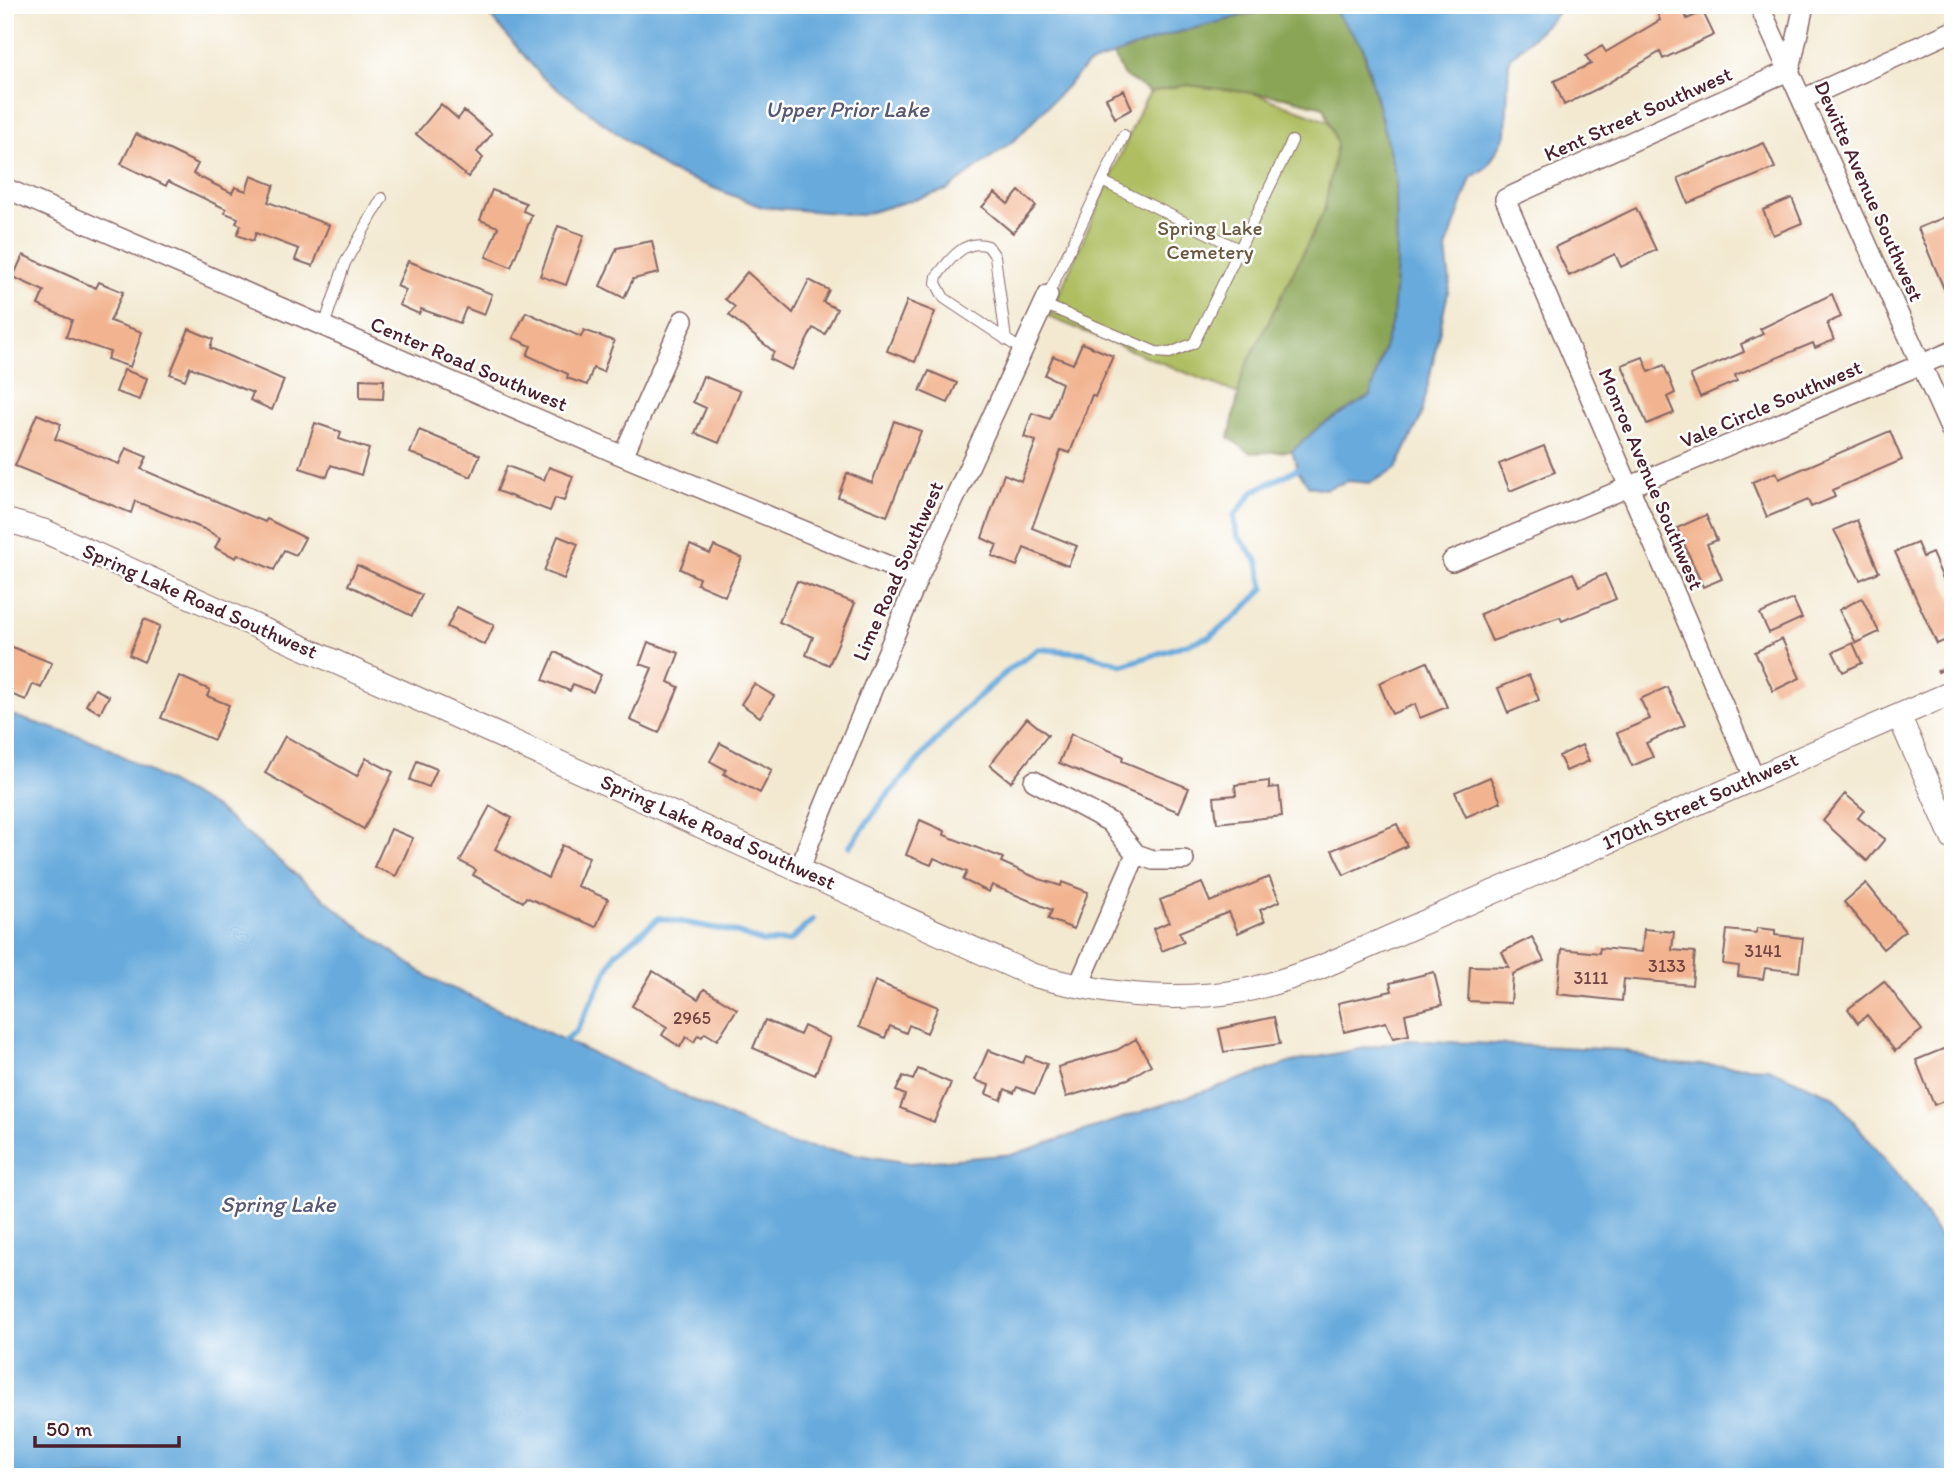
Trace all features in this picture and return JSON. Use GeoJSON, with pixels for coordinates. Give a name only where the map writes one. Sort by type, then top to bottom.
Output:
{"type":"FeatureCollection","features":[{"type":"Feature","properties":{"kind":"street","name":"Dewitte Avenue Southwest"},"geometry":{"type":"LineString","coordinates":[[1759,5],[1953,435]]}},
{"type":"Feature","properties":{"kind":"street"},"geometry":{"type":"LineString","coordinates":[[1790,70],[1804,5]]}},
{"type":"Feature","properties":{"kind":"street"},"geometry":{"type":"LineString","coordinates":[[1803,99],[1953,31]]}},
{"type":"Feature","properties":{"kind":"street","name":"Kent Street Southwest"},"geometry":{"type":"LineString","coordinates":[[1506,199],[1790,70]]}},
{"type":"Feature","properties":{"kind":"street","name":"Center Road Southwest"},"geometry":{"type":"LineString","coordinates":[[5,188],[623,456],[918,578]]}},
{"type":"Feature","properties":{"kind":"street","name":"Monroe Avenue Southwest"},"geometry":{"type":"LineString","coordinates":[[1506,199],[1754,777]]}},
{"type":"Feature","properties":{"kind":"street","name":"Lime Road Southwest"},"geometry":{"type":"LineString","coordinates":[[801,869],[807,848],[1014,345],[1045,300]]}},
{"type":"Feature","properties":{"kind":"street"},"geometry":{"type":"LineString","coordinates":[[623,456],[683,320]]}},
{"type":"Feature","properties":{"kind":"street","name":"Vale Circle Southwest"},"geometry":{"type":"LineString","coordinates":[[1452,561],[1953,351]]}},
{"type":"Feature","properties":{"kind":"street","name":"Spring Lake Road Southwest"},"geometry":{"type":"LineString","coordinates":[[5,520],[44,531],[1032,975],[1078,987],[1159,999],[1243,991],[1319,968],[1447,912]]}},
{"type":"Feature","properties":{"kind":"street","name":"170th Street Southwest"},"geometry":{"type":"LineString","coordinates":[[1447,912],[1953,692]]}},
{"type":"Feature","properties":{"kind":"street"},"geometry":{"type":"LineString","coordinates":[[1899,716],[1953,839]]}},
{"type":"Feature","properties":{"kind":"street"},"geometry":{"type":"LineString","coordinates":[[1034,781],[1110,822],[1136,854],[1153,860],[1184,860]]}},
{"type":"Feature","properties":{"kind":"street"},"geometry":{"type":"LineString","coordinates":[[1078,987],[1136,854]]}},
{"type":"Feature","properties":{"kind":"lane"},"geometry":{"type":"LineString","coordinates":[[1124,135],[1045,300],[1156,352],[1184,350],[1194,343],[1292,141]]}},
{"type":"Feature","properties":{"kind":"lane"},"geometry":{"type":"LineString","coordinates":[[1102,181],[1239,249]]}},
{"type":"Feature","properties":{"kind":"lane"},"geometry":{"type":"LineString","coordinates":[[324,326],[345,262],[382,198]]}},
{"type":"Feature","properties":{"kind":"lane"},"geometry":{"type":"LineString","coordinates":[[969,245],[988,246],[995,256],[1014,345],[944,298],[938,290],[937,276],[951,257],[969,245]]}},
{"type":"Feature","properties":{"kind":"path"},"geometry":{"type":"LineString","coordinates":[[1937,672],[1953,664]]}},
{"type":"Feature","properties":{"kind":"green space"},"geometry":{"type":"Polygon","coordinates":[[[1284,5],[1334,9],[1362,46],[1396,177],[1397,263],[1393,318],[1370,396],[1320,426],[1292,451],[1251,453],[1229,438],[1243,372],[1324,211],[1337,144],[1324,107],[1284,97],[1187,85],[1150,92],[1123,75],[1114,55],[1168,35],[1284,5]]]}},
{"type":"Feature","properties":{"kind":"green space","name":"Spring Lake Cemetery"},"geometry":{"type":"Polygon","coordinates":[[[1168,61],[1378,140],[1265,405],[1049,317],[1142,106],[1168,61]]]}},
{"type":"Feature","properties":{"kind":"water","name":"Upper Prior Lake"},"geometry":{"type":"Polygon","coordinates":[[[481,5],[1284,5],[1168,35],[1087,65],[1017,138],[947,190],[861,215],[762,207],[665,169],[542,77],[481,5]]]}},
{"type":"Feature","properties":{"kind":"water"},"geometry":{"type":"Polygon","coordinates":[[[1307,5],[1562,5],[1555,16],[1509,59],[1506,134],[1488,166],[1471,178],[1446,249],[1450,283],[1421,417],[1396,469],[1370,483],[1348,481],[1325,489],[1309,486],[1299,472],[1292,451],[1320,426],[1370,396],[1393,318],[1397,263],[1396,177],[1363,46],[1334,10],[1307,5]]]}},
{"type":"Feature","properties":{"kind":"water","name":"Spring Lake"},"geometry":{"type":"Polygon","coordinates":[[[5,713],[99,743],[217,809],[361,929],[428,977],[786,1143],[910,1163],[1014,1154],[1292,1062],[1406,1040],[1624,1050],[1664,1063],[1768,1068],[1833,1096],[1915,1196],[1953,1260],[1953,1477],[5,1477],[5,713]]]}},
{"type":"Feature","properties":{"kind":"building"},"geometry":{"type":"Polygon","coordinates":[[[1681,5],[1687,19],[1703,12],[1714,35],[1663,59],[1660,52],[1601,87],[1564,105],[1554,81],[1591,64],[1586,56],[1602,46],[1606,52],[1660,20],[1657,13],[1681,5]]]}},
{"type":"Feature","properties":{"kind":"building"},"geometry":{"type":"Polygon","coordinates":[[[1124,90],[1132,109],[1115,118],[1106,98],[1124,90]]]}},
{"type":"Feature","properties":{"kind":"building"},"geometry":{"type":"Polygon","coordinates":[[[441,104],[458,119],[464,111],[492,134],[477,152],[483,158],[468,177],[416,134],[441,104]]]}},
{"type":"Feature","properties":{"kind":"building"},"geometry":{"type":"Polygon","coordinates":[[[136,134],[198,164],[193,174],[232,193],[235,187],[246,191],[251,176],[274,185],[268,202],[329,225],[313,266],[295,260],[299,249],[256,233],[253,241],[237,235],[241,225],[236,223],[238,218],[225,213],[226,209],[168,181],[166,186],[121,164],[136,134]]]}},
{"type":"Feature","properties":{"kind":"building"},"geometry":{"type":"Polygon","coordinates":[[[1764,143],[1775,168],[1688,203],[1678,178],[1764,143]]]}},
{"type":"Feature","properties":{"kind":"building"},"geometry":{"type":"Polygon","coordinates":[[[492,190],[526,203],[523,211],[532,215],[511,267],[486,257],[498,227],[480,220],[492,190]]]}},
{"type":"Feature","properties":{"kind":"building"},"geometry":{"type":"Polygon","coordinates":[[[1019,191],[1036,206],[1013,233],[982,207],[995,193],[1008,204],[1019,191]]]}},
{"type":"Feature","properties":{"kind":"building"},"geometry":{"type":"Polygon","coordinates":[[[1792,198],[1802,223],[1773,235],[1763,210],[1792,198]]]}},
{"type":"Feature","properties":{"kind":"building"},"geometry":{"type":"Polygon","coordinates":[[[1636,208],[1656,250],[1621,267],[1615,254],[1569,276],[1555,247],[1636,208]]]}},
{"type":"Feature","properties":{"kind":"building"},"geometry":{"type":"Polygon","coordinates":[[[1945,217],[1953,234],[1953,310],[1918,228],[1945,217]]]}},
{"type":"Feature","properties":{"kind":"building"},"geometry":{"type":"Polygon","coordinates":[[[558,226],[584,235],[566,285],[540,276],[558,226]]]}},
{"type":"Feature","properties":{"kind":"building"},"geometry":{"type":"Polygon","coordinates":[[[652,241],[659,273],[633,279],[624,298],[600,286],[617,248],[652,241]]]}},
{"type":"Feature","properties":{"kind":"building"},"geometry":{"type":"Polygon","coordinates":[[[23,255],[96,288],[99,282],[123,292],[110,321],[142,332],[130,367],[107,359],[110,352],[66,337],[72,320],[38,305],[44,291],[13,277],[23,255]]]}},
{"type":"Feature","properties":{"kind":"building"},"geometry":{"type":"Polygon","coordinates":[[[408,261],[492,294],[484,315],[466,308],[460,323],[421,309],[419,314],[399,305],[406,290],[397,286],[408,261]]]}},
{"type":"Feature","properties":{"kind":"building"},"geometry":{"type":"Polygon","coordinates":[[[747,272],[793,313],[809,280],[829,290],[823,302],[837,309],[825,334],[813,328],[792,370],[770,359],[774,352],[729,315],[735,307],[725,299],[747,272]]]}},
{"type":"Feature","properties":{"kind":"building"},"geometry":{"type":"Polygon","coordinates":[[[1832,294],[1841,317],[1827,323],[1834,340],[1815,348],[1813,343],[1735,375],[1737,381],[1700,397],[1690,375],[1744,352],[1741,344],[1763,334],[1760,329],[1832,294]]]}},
{"type":"Feature","properties":{"kind":"building"},"geometry":{"type":"Polygon","coordinates":[[[907,301],[935,312],[915,362],[887,351],[907,301]]]}},
{"type":"Feature","properties":{"kind":"building"},"geometry":{"type":"Polygon","coordinates":[[[526,312],[581,337],[584,330],[614,341],[603,372],[593,368],[587,385],[567,378],[568,374],[527,355],[531,346],[513,338],[526,312]]]}},
{"type":"Feature","properties":{"kind":"building"},"geometry":{"type":"Polygon","coordinates":[[[189,329],[213,339],[210,348],[284,380],[272,410],[250,400],[253,393],[190,367],[185,380],[170,374],[189,329]]]}},
{"type":"Feature","properties":{"kind":"building"},"geometry":{"type":"Polygon","coordinates":[[[1082,343],[1113,356],[1095,397],[1092,395],[1070,453],[1061,450],[1032,528],[1077,546],[1068,566],[1024,548],[1017,566],[992,556],[997,545],[982,538],[1004,474],[1021,481],[1036,441],[1024,437],[1032,413],[1050,419],[1062,383],[1045,375],[1053,356],[1073,364],[1082,343]]]}},
{"type":"Feature","properties":{"kind":"building"},"geometry":{"type":"Polygon","coordinates":[[[1643,357],[1649,372],[1664,365],[1675,393],[1667,397],[1674,413],[1647,424],[1622,365],[1643,357]]]}},
{"type":"Feature","properties":{"kind":"building"},"geometry":{"type":"Polygon","coordinates":[[[124,370],[147,378],[140,400],[116,392],[124,370]]]}},
{"type":"Feature","properties":{"kind":"building"},"geometry":{"type":"Polygon","coordinates":[[[929,371],[957,383],[948,403],[920,391],[929,371]]]}},
{"type":"Feature","properties":{"kind":"building"},"geometry":{"type":"Polygon","coordinates":[[[703,376],[740,391],[719,443],[695,433],[706,408],[693,402],[703,376]]]}},
{"type":"Feature","properties":{"kind":"building"},"geometry":{"type":"Polygon","coordinates":[[[360,379],[384,380],[383,399],[360,398],[360,379]]]}},
{"type":"Feature","properties":{"kind":"building"},"geometry":{"type":"Polygon","coordinates":[[[37,414],[61,424],[55,439],[119,464],[126,448],[147,457],[141,469],[265,522],[267,519],[305,538],[296,555],[284,550],[274,570],[238,554],[236,558],[215,548],[220,538],[135,501],[131,513],[15,466],[37,414]]]}},
{"type":"Feature","properties":{"kind":"building"},"geometry":{"type":"Polygon","coordinates":[[[894,421],[921,431],[887,516],[838,497],[847,473],[872,483],[894,421]]]}},
{"type":"Feature","properties":{"kind":"building"},"geometry":{"type":"Polygon","coordinates":[[[315,423],[341,432],[339,439],[369,449],[361,475],[331,465],[327,477],[300,468],[315,423]]]}},
{"type":"Feature","properties":{"kind":"building"},"geometry":{"type":"Polygon","coordinates":[[[419,430],[480,455],[471,477],[410,453],[419,430]]]}},
{"type":"Feature","properties":{"kind":"building"},"geometry":{"type":"Polygon","coordinates":[[[1890,431],[1902,460],[1832,490],[1835,497],[1811,507],[1808,500],[1767,517],[1752,482],[1776,472],[1779,479],[1890,431]]]}},
{"type":"Feature","properties":{"kind":"building"},"geometry":{"type":"Polygon","coordinates":[[[1544,446],[1555,472],[1510,491],[1499,464],[1544,446]]]}},
{"type":"Feature","properties":{"kind":"building"},"geometry":{"type":"Polygon","coordinates":[[[507,466],[544,480],[549,467],[573,476],[564,501],[555,498],[550,511],[497,491],[507,466]]]}},
{"type":"Feature","properties":{"kind":"building"},"geometry":{"type":"Polygon","coordinates":[[[1706,515],[1717,540],[1707,544],[1722,579],[1703,587],[1677,528],[1706,515]]]}},
{"type":"Feature","properties":{"kind":"building"},"geometry":{"type":"Polygon","coordinates":[[[1857,520],[1879,572],[1860,580],[1834,530],[1857,520]]]}},
{"type":"Feature","properties":{"kind":"building"},"geometry":{"type":"Polygon","coordinates":[[[558,536],[578,544],[564,579],[544,571],[558,536]]]}},
{"type":"Feature","properties":{"kind":"building"},"geometry":{"type":"Polygon","coordinates":[[[1917,543],[1923,557],[1932,553],[1953,602],[1953,637],[1937,644],[1895,552],[1917,543]]]}},
{"type":"Feature","properties":{"kind":"building"},"geometry":{"type":"Polygon","coordinates":[[[690,545],[710,554],[714,546],[742,558],[725,596],[697,584],[699,578],[680,569],[690,545]]]}},
{"type":"Feature","properties":{"kind":"building"},"geometry":{"type":"Polygon","coordinates":[[[357,565],[422,595],[412,616],[348,585],[357,565]]]}},
{"type":"Feature","properties":{"kind":"building"},"geometry":{"type":"Polygon","coordinates":[[[1573,573],[1579,586],[1605,574],[1616,599],[1562,621],[1560,617],[1492,641],[1480,614],[1573,573]]]}},
{"type":"Feature","properties":{"kind":"building"},"geometry":{"type":"Polygon","coordinates":[[[797,581],[855,603],[829,665],[806,655],[813,637],[779,622],[797,581]]]}},
{"type":"Feature","properties":{"kind":"building"},"geometry":{"type":"Polygon","coordinates":[[[1862,598],[1879,632],[1856,643],[1839,610],[1862,598]]]}},
{"type":"Feature","properties":{"kind":"building"},"geometry":{"type":"Polygon","coordinates":[[[1793,599],[1802,618],[1769,633],[1760,614],[1793,599]]]}},
{"type":"Feature","properties":{"kind":"building"},"geometry":{"type":"Polygon","coordinates":[[[457,607],[494,625],[485,645],[447,627],[457,607]]]}},
{"type":"Feature","properties":{"kind":"building"},"geometry":{"type":"Polygon","coordinates":[[[144,619],[160,626],[144,662],[129,655],[144,619]]]}},
{"type":"Feature","properties":{"kind":"building"},"geometry":{"type":"Polygon","coordinates":[[[1782,639],[1800,678],[1773,691],[1755,652],[1782,639]]]}},
{"type":"Feature","properties":{"kind":"building"},"geometry":{"type":"Polygon","coordinates":[[[648,642],[679,653],[668,682],[679,687],[659,733],[630,720],[652,668],[640,664],[648,642]]]}},
{"type":"Feature","properties":{"kind":"building"},"geometry":{"type":"Polygon","coordinates":[[[1853,643],[1862,663],[1843,672],[1833,652],[1853,643]]]}},
{"type":"Feature","properties":{"kind":"building"},"geometry":{"type":"Polygon","coordinates":[[[5,644],[52,663],[41,688],[33,684],[26,700],[5,692],[5,644]]]}},
{"type":"Feature","properties":{"kind":"building"},"geometry":{"type":"Polygon","coordinates":[[[555,652],[601,675],[593,692],[573,684],[570,691],[543,680],[555,652]]]}},
{"type":"Feature","properties":{"kind":"building"},"geometry":{"type":"Polygon","coordinates":[[[1427,662],[1447,707],[1420,718],[1415,704],[1392,714],[1379,683],[1427,662]]]}},
{"type":"Feature","properties":{"kind":"building"},"geometry":{"type":"Polygon","coordinates":[[[1529,675],[1539,700],[1508,713],[1498,688],[1529,675]]]}},
{"type":"Feature","properties":{"kind":"building"},"geometry":{"type":"Polygon","coordinates":[[[179,676],[210,690],[207,696],[229,705],[214,740],[161,718],[179,676]]]}},
{"type":"Feature","properties":{"kind":"building"},"geometry":{"type":"Polygon","coordinates":[[[754,684],[774,696],[760,717],[741,704],[754,684]]]}},
{"type":"Feature","properties":{"kind":"building"},"geometry":{"type":"Polygon","coordinates":[[[1667,687],[1685,725],[1646,743],[1653,757],[1632,766],[1617,733],[1650,719],[1640,699],[1667,687]]]}},
{"type":"Feature","properties":{"kind":"building"},"geometry":{"type":"Polygon","coordinates":[[[95,689],[109,696],[100,713],[86,705],[95,689]]]}},
{"type":"Feature","properties":{"kind":"building"},"geometry":{"type":"Polygon","coordinates":[[[1027,718],[1048,735],[1011,782],[990,765],[1027,718]]]}},
{"type":"Feature","properties":{"kind":"building"},"geometry":{"type":"Polygon","coordinates":[[[1071,734],[1123,756],[1122,761],[1189,788],[1179,812],[1059,763],[1071,734]]]}},
{"type":"Feature","properties":{"kind":"building"},"geometry":{"type":"Polygon","coordinates":[[[285,736],[357,776],[366,758],[393,772],[364,829],[265,773],[285,736]]]}},
{"type":"Feature","properties":{"kind":"building"},"geometry":{"type":"Polygon","coordinates":[[[720,743],[772,770],[760,793],[724,774],[726,770],[710,761],[720,743]]]}},
{"type":"Feature","properties":{"kind":"building"},"geometry":{"type":"Polygon","coordinates":[[[1582,745],[1589,761],[1566,771],[1559,756],[1582,745]]]}},
{"type":"Feature","properties":{"kind":"building"},"geometry":{"type":"Polygon","coordinates":[[[417,761],[437,769],[429,787],[410,780],[417,761]]]}},
{"type":"Feature","properties":{"kind":"building"},"geometry":{"type":"Polygon","coordinates":[[[1490,777],[1501,802],[1466,817],[1455,792],[1490,777]]]}},
{"type":"Feature","properties":{"kind":"building"},"geometry":{"type":"Polygon","coordinates":[[[1269,781],[1269,788],[1279,787],[1282,816],[1217,823],[1214,797],[1236,795],[1235,785],[1269,781]]]}},
{"type":"Feature","properties":{"kind":"building"},"geometry":{"type":"Polygon","coordinates":[[[1845,794],[1864,810],[1858,818],[1885,839],[1867,861],[1823,821],[1845,794]]]}},
{"type":"Feature","properties":{"kind":"building"},"geometry":{"type":"Polygon","coordinates":[[[490,806],[512,818],[495,849],[548,878],[562,845],[589,857],[577,886],[608,899],[596,927],[526,897],[523,902],[473,875],[476,870],[460,861],[490,806]]]}},
{"type":"Feature","properties":{"kind":"building"},"geometry":{"type":"Polygon","coordinates":[[[920,820],[945,831],[944,835],[1003,858],[1001,862],[1039,879],[1061,886],[1062,882],[1088,892],[1074,929],[1048,919],[1052,910],[992,885],[989,892],[963,880],[967,872],[934,858],[931,865],[906,855],[920,820]]]}},
{"type":"Feature","properties":{"kind":"building"},"geometry":{"type":"Polygon","coordinates":[[[1397,824],[1407,846],[1344,875],[1332,850],[1397,824]]]}},
{"type":"Feature","properties":{"kind":"building"},"geometry":{"type":"Polygon","coordinates":[[[391,829],[413,838],[396,876],[374,867],[391,829]]]}},
{"type":"Feature","properties":{"kind":"building"},"geometry":{"type":"Polygon","coordinates":[[[1269,877],[1280,901],[1260,910],[1265,921],[1238,933],[1229,912],[1179,932],[1184,942],[1162,951],[1153,929],[1169,922],[1160,900],[1202,883],[1210,902],[1269,877]]]}},
{"type":"Feature","properties":{"kind":"building"},"geometry":{"type":"Polygon","coordinates":[[[1866,883],[1905,931],[1883,949],[1844,902],[1866,883]]]}},
{"type":"Feature","properties":{"kind":"building"},"geometry":{"type":"Polygon","coordinates":[[[1757,928],[1775,930],[1775,935],[1803,938],[1799,972],[1765,968],[1763,979],[1738,976],[1739,966],[1723,964],[1727,930],[1756,933],[1757,928]]]}},
{"type":"Feature","properties":{"kind":"building"},"geometry":{"type":"Polygon","coordinates":[[[1644,929],[1674,932],[1672,950],[1695,952],[1692,985],[1624,979],[1622,1001],[1557,994],[1562,949],[1599,953],[1600,948],[1642,952],[1644,929]]]}},
{"type":"Feature","properties":{"kind":"building"},"geometry":{"type":"Polygon","coordinates":[[[1532,937],[1544,961],[1513,974],[1511,1003],[1468,1001],[1470,966],[1509,967],[1502,952],[1532,937]]]}},
{"type":"Feature","properties":{"kind":"building"},"geometry":{"type":"Polygon","coordinates":[[[653,971],[698,999],[704,989],[737,1009],[717,1040],[705,1033],[702,1037],[698,1035],[694,1042],[686,1037],[680,1047],[662,1035],[667,1027],[632,1006],[653,971]]]}},
{"type":"Feature","properties":{"kind":"building"},"geometry":{"type":"Polygon","coordinates":[[[1434,972],[1442,1005],[1405,1014],[1409,1035],[1393,1038],[1386,1022],[1344,1032],[1338,1003],[1392,991],[1390,983],[1434,972]]]}},
{"type":"Feature","properties":{"kind":"building"},"geometry":{"type":"Polygon","coordinates":[[[875,981],[938,1007],[927,1033],[909,1025],[906,1033],[890,1026],[885,1038],[859,1027],[875,981]]]}},
{"type":"Feature","properties":{"kind":"building"},"geometry":{"type":"Polygon","coordinates":[[[1884,981],[1922,1030],[1895,1051],[1867,1015],[1858,1023],[1848,1009],[1884,981]]]}},
{"type":"Feature","properties":{"kind":"building"},"geometry":{"type":"Polygon","coordinates":[[[1274,1017],[1280,1044],[1224,1052],[1219,1029],[1274,1017]]]}},
{"type":"Feature","properties":{"kind":"building"},"geometry":{"type":"Polygon","coordinates":[[[765,1020],[800,1035],[804,1026],[830,1038],[815,1075],[753,1048],[765,1020]]]}},
{"type":"Feature","properties":{"kind":"building"},"geometry":{"type":"Polygon","coordinates":[[[1136,1039],[1151,1065],[1128,1079],[1066,1097],[1058,1067],[1117,1050],[1136,1039]]]}},
{"type":"Feature","properties":{"kind":"building"},"geometry":{"type":"Polygon","coordinates":[[[1953,1045],[1953,1097],[1934,1105],[1916,1060],[1953,1045]]]}},
{"type":"Feature","properties":{"kind":"building"},"geometry":{"type":"Polygon","coordinates":[[[988,1050],[1023,1063],[1026,1056],[1047,1064],[1035,1094],[1017,1087],[1014,1093],[1005,1089],[1001,1100],[986,1094],[989,1085],[975,1080],[988,1050]]]}},
{"type":"Feature","properties":{"kind":"building"},"geometry":{"type":"Polygon","coordinates":[[[918,1069],[951,1083],[934,1122],[900,1108],[905,1095],[896,1091],[903,1076],[913,1080],[918,1069]]]}},
{"type":"Feature","properties":{"kind":"waterway"},"geometry":{"type":"LineString","coordinates":[[850,846],[885,798],[961,712],[1011,668],[1039,649],[1085,653],[1123,665],[1209,637],[1239,614],[1264,588],[1258,562],[1237,535],[1234,516],[1254,491],[1305,465]]}},
{"type":"Feature","properties":{"kind":"waterway"},"geometry":{"type":"LineString","coordinates":[[559,1044],[576,1032],[616,953],[659,918],[735,932],[763,942],[790,941],[813,920]]}}]}
